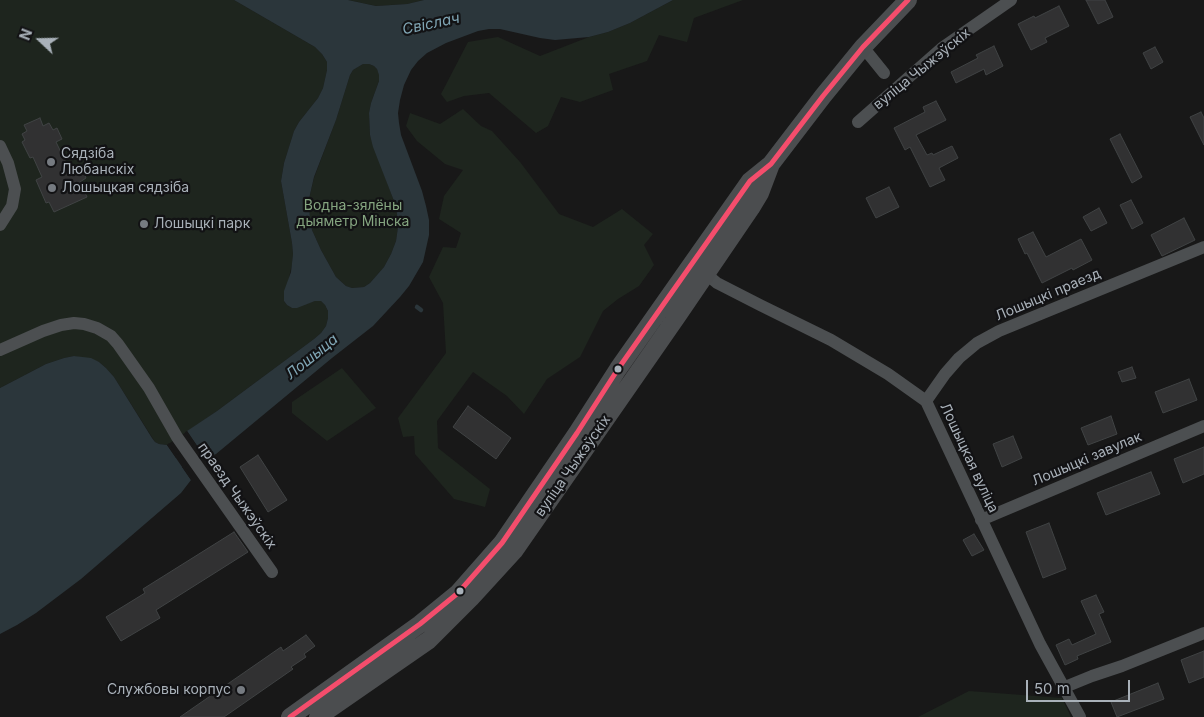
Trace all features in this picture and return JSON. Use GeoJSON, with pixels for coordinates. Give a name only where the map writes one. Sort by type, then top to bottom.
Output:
{"type":"FeatureCollection","features":[{"type":"Feature","properties":{"kind":"street","name":"вуліца Чыжэўскіх"},"geometry":{"type":"LineString","coordinates":[[290,717],[420,624],[458,593],[502,543],[577,434],[618,369],[750,181],[771,164],[863,47],[908,0]]}},
{"type":"Feature","properties":{"kind":"street","name":"вуліца Чыжэўскіх"},"geometry":{"type":"LineString","coordinates":[[858,122],[942,48],[1011,0]]}},
{"type":"Feature","properties":{"kind":"street"},"geometry":{"type":"LineString","coordinates":[[863,47],[884,73]]}},
{"type":"Feature","properties":{"kind":"street"},"geometry":{"type":"LineString","coordinates":[[0,146],[8,163],[15,189],[12,206],[0,225]]}},
{"type":"Feature","properties":{"kind":"street","name":"вуліца Чыжэўскіх"},"geometry":{"type":"LineString","coordinates":[[318,717],[429,640],[514,552],[760,193],[771,164]]}},
{"type":"Feature","properties":{"kind":"street","name":"Лошыцкі праезд"},"geometry":{"type":"LineString","coordinates":[[926,401],[959,358],[977,343],[999,331],[1204,247]]}},
{"type":"Feature","properties":{"kind":"street","name":"Лошыцкая вуліца"},"geometry":{"type":"LineString","coordinates":[[693,263],[717,283],[831,340],[888,374],[926,401],[1040,644],[1080,717]]}},
{"type":"Feature","properties":{"kind":"street","name":"праезд Чыжэўскіх"},"geometry":{"type":"LineString","coordinates":[[0,350],[61,325],[74,323],[98,328],[111,336],[149,388],[177,437],[272,572]]}},
{"type":"Feature","properties":{"kind":"street","name":"Лошыцкі завулак"},"geometry":{"type":"LineString","coordinates":[[981,520],[1204,426]]}},
{"type":"Feature","properties":{"kind":"street"},"geometry":{"type":"LineString","coordinates":[[1065,688],[1204,633]]}},
{"type":"Feature","properties":{"kind":"green space","name":"Водна-зялёны дыяметр Мінска"},"geometry":{"type":"Polygon","coordinates":[[[0,0],[234,0],[315,47],[327,62],[323,88],[294,131],[284,163],[281,181],[293,254],[284,301],[292,308],[321,301],[328,311],[326,326],[314,339],[217,411],[167,445],[155,442],[114,377],[99,362],[74,356],[64,358],[46,364],[0,388],[0,0]]]}},
{"type":"Feature","properties":{"kind":"green space"},"geometry":{"type":"Polygon","coordinates":[[[348,0],[424,0],[407,4],[376,6],[348,0]]]}},
{"type":"Feature","properties":{"kind":"green space"},"geometry":{"type":"Polygon","coordinates":[[[673,0],[743,0],[694,18],[687,42],[659,35],[647,61],[609,74],[613,90],[580,102],[561,97],[548,126],[536,133],[489,93],[464,96],[447,102],[441,94],[468,42],[498,37],[540,56],[630,23],[673,0]]]}},
{"type":"Feature","properties":{"kind":"green space","name":"Водна-зялёны дыяметр Мінска"},"geometry":{"type":"Polygon","coordinates":[[[363,64],[374,66],[379,74],[379,81],[369,113],[370,135],[394,201],[398,227],[396,241],[384,267],[364,287],[352,288],[346,286],[336,277],[321,250],[312,230],[309,199],[314,178],[336,120],[350,75],[353,70],[363,64]]]}},
{"type":"Feature","properties":{"kind":"green space"},"geometry":{"type":"Polygon","coordinates":[[[463,109],[481,126],[492,131],[520,162],[559,214],[593,227],[622,209],[653,234],[644,245],[654,265],[639,286],[603,311],[580,357],[547,379],[524,414],[507,396],[473,372],[437,421],[438,448],[490,489],[485,507],[454,499],[415,454],[414,436],[403,437],[398,418],[446,353],[443,303],[429,277],[443,247],[456,248],[461,233],[439,219],[444,196],[463,170],[445,164],[417,141],[406,126],[410,113],[440,124],[463,109]]]}},
{"type":"Feature","properties":{"kind":"green space"},"geometry":{"type":"Polygon","coordinates":[[[342,368],[376,408],[327,441],[292,413],[292,402],[342,368]]]}},
{"type":"Feature","properties":{"kind":"green space"},"geometry":{"type":"Polygon","coordinates":[[[969,691],[1062,698],[1071,717],[918,717],[969,691]]]}},
{"type":"Feature","properties":{"kind":"water"},"geometry":{"type":"Polygon","coordinates":[[[234,0],[348,0],[376,6],[407,4],[424,0],[673,0],[630,23],[589,37],[555,40],[500,29],[489,29],[478,31],[446,43],[427,53],[418,61],[411,70],[404,85],[398,113],[401,135],[426,206],[429,220],[429,235],[423,262],[409,286],[373,326],[216,454],[206,458],[203,453],[182,467],[191,480],[181,493],[81,579],[36,613],[0,634],[0,388],[46,364],[64,358],[74,356],[91,358],[99,362],[114,377],[155,442],[167,445],[176,458],[197,446],[187,431],[314,339],[326,326],[328,311],[321,301],[292,308],[284,301],[284,291],[291,272],[293,254],[281,181],[284,163],[294,131],[323,88],[327,62],[315,47],[234,0]],[[363,64],[353,70],[350,75],[336,120],[314,177],[309,199],[312,230],[321,250],[336,277],[346,286],[352,288],[364,287],[384,267],[396,241],[398,227],[394,201],[370,135],[369,113],[379,81],[379,75],[377,69],[369,64],[363,64]]]}},
{"type":"Feature","properties":{"kind":"pier"},"geometry":{"type":"Polygon","coordinates":[[[187,431],[207,460],[204,460],[202,457],[185,467],[193,478],[191,480],[167,445],[169,443],[177,455],[194,445],[185,432],[187,431]]]}},
{"type":"Feature","properties":{"kind":"building"},"geometry":{"type":"Polygon","coordinates":[[[1086,0],[1105,0],[1113,17],[1098,24],[1086,0]]]}},
{"type":"Feature","properties":{"kind":"building"},"geometry":{"type":"Polygon","coordinates":[[[1059,6],[1069,26],[1045,38],[1047,42],[1031,50],[1018,24],[1059,6]]]}},
{"type":"Feature","properties":{"kind":"building"},"geometry":{"type":"Polygon","coordinates":[[[994,46],[1003,66],[986,75],[984,69],[956,83],[951,72],[978,58],[976,55],[994,46]]]}},
{"type":"Feature","properties":{"kind":"building"},"geometry":{"type":"Polygon","coordinates":[[[1155,47],[1163,62],[1151,69],[1143,53],[1155,47]]]}},
{"type":"Feature","properties":{"kind":"building"},"geometry":{"type":"Polygon","coordinates":[[[936,101],[946,120],[916,135],[927,155],[932,153],[933,155],[952,146],[958,158],[939,168],[945,180],[930,187],[910,147],[905,150],[894,128],[925,112],[923,107],[936,101]]]}},
{"type":"Feature","properties":{"kind":"building"},"geometry":{"type":"Polygon","coordinates":[[[1201,112],[1204,118],[1204,145],[1190,117],[1201,112]]]}},
{"type":"Feature","properties":{"kind":"building","name":"Сядзіба Любанскіх"},"geometry":{"type":"Polygon","coordinates":[[[40,118],[43,126],[49,123],[53,130],[57,128],[62,139],[56,142],[70,171],[81,166],[86,178],[80,182],[87,197],[54,212],[49,202],[46,203],[36,180],[42,177],[33,157],[30,158],[22,142],[25,140],[22,134],[27,131],[24,125],[40,118]]]}},
{"type":"Feature","properties":{"kind":"building"},"geometry":{"type":"Polygon","coordinates":[[[1120,134],[1142,177],[1132,183],[1110,139],[1120,134]]]}},
{"type":"Feature","properties":{"kind":"building"},"geometry":{"type":"Polygon","coordinates":[[[889,187],[899,207],[876,218],[866,198],[889,187]]]}},
{"type":"Feature","properties":{"kind":"building"},"geometry":{"type":"Polygon","coordinates":[[[1131,200],[1143,223],[1132,229],[1120,205],[1131,200]]]}},
{"type":"Feature","properties":{"kind":"building"},"geometry":{"type":"Polygon","coordinates":[[[1099,208],[1107,223],[1091,231],[1083,217],[1099,208]]]}},
{"type":"Feature","properties":{"kind":"building"},"geometry":{"type":"Polygon","coordinates":[[[1184,218],[1195,240],[1162,256],[1151,235],[1184,218]]]}},
{"type":"Feature","properties":{"kind":"building"},"geometry":{"type":"Polygon","coordinates":[[[1033,232],[1046,257],[1081,239],[1092,260],[1042,283],[1018,239],[1033,232]]]}},
{"type":"Feature","properties":{"kind":"building"},"geometry":{"type":"Polygon","coordinates":[[[1132,367],[1136,378],[1122,382],[1118,372],[1132,367]]]}},
{"type":"Feature","properties":{"kind":"building"},"geometry":{"type":"Polygon","coordinates":[[[1189,379],[1197,400],[1163,413],[1155,392],[1189,379]]]}},
{"type":"Feature","properties":{"kind":"building"},"geometry":{"type":"Polygon","coordinates":[[[468,406],[511,438],[496,459],[453,427],[468,406]]]}},
{"type":"Feature","properties":{"kind":"building"},"geometry":{"type":"Polygon","coordinates":[[[1111,416],[1117,434],[1088,445],[1081,428],[1111,416]]]}},
{"type":"Feature","properties":{"kind":"building"},"geometry":{"type":"Polygon","coordinates":[[[1013,436],[1022,458],[1002,467],[993,444],[1013,436]]]}},
{"type":"Feature","properties":{"kind":"building"},"geometry":{"type":"Polygon","coordinates":[[[1204,447],[1204,474],[1183,483],[1174,459],[1204,447]]]}},
{"type":"Feature","properties":{"kind":"building"},"geometry":{"type":"Polygon","coordinates":[[[258,455],[287,500],[268,512],[240,467],[258,455]]]}},
{"type":"Feature","properties":{"kind":"building"},"geometry":{"type":"Polygon","coordinates":[[[1151,472],[1160,494],[1106,515],[1097,493],[1151,472]]]}},
{"type":"Feature","properties":{"kind":"building"},"geometry":{"type":"Polygon","coordinates":[[[1049,523],[1066,569],[1043,578],[1026,532],[1049,523]]]}},
{"type":"Feature","properties":{"kind":"building"},"geometry":{"type":"Polygon","coordinates":[[[234,532],[248,552],[156,610],[160,618],[121,641],[106,617],[145,593],[143,589],[234,532]]]}},
{"type":"Feature","properties":{"kind":"building"},"geometry":{"type":"Polygon","coordinates":[[[974,534],[984,550],[972,556],[963,540],[974,534]]]}},
{"type":"Feature","properties":{"kind":"building"},"geometry":{"type":"Polygon","coordinates":[[[1096,595],[1104,612],[1099,614],[1111,642],[1077,656],[1078,659],[1065,665],[1056,645],[1069,639],[1072,645],[1096,634],[1081,601],[1096,595]]]}},
{"type":"Feature","properties":{"kind":"building","name":"Службовы корпус"},"geometry":{"type":"Polygon","coordinates":[[[306,635],[315,646],[304,654],[306,657],[291,667],[293,669],[224,717],[180,717],[281,647],[283,651],[306,635]]]}},
{"type":"Feature","properties":{"kind":"building"},"geometry":{"type":"Polygon","coordinates":[[[1204,651],[1204,677],[1189,683],[1181,660],[1204,651]]]}},
{"type":"Feature","properties":{"kind":"building"},"geometry":{"type":"Polygon","coordinates":[[[1158,683],[1164,699],[1117,717],[1111,702],[1158,683]]]}},
{"type":"Feature","properties":{"kind":"waterway"},"geometry":{"type":"LineString","coordinates":[[417,307],[421,310]]}},
{"type":"Feature","properties":{"kind":"transit line"},"geometry":{"type":"LineString","coordinates":[[290,717],[420,624],[458,593],[502,543],[618,369],[750,181],[771,164],[863,47],[908,0]]}},
{"type":"Feature","properties":{"kind":"place","name":"Сядзіба Любанскіх"},"geometry":{"type":"Point","coordinates":[51,162]}},
{"type":"Feature","properties":{"kind":"place","name":"Лошыцкая сядзіба"},"geometry":{"type":"Point","coordinates":[52,188]}},
{"type":"Feature","properties":{"kind":"place","name":"Лошыцкі парк"},"geometry":{"type":"Point","coordinates":[144,224]}},
{"type":"Feature","properties":{"kind":"place","name":"Службовы корпус"},"geometry":{"type":"Point","coordinates":[241,690]}},
{"type":"Feature","properties":{"kind":"water label","name":"Свіслач"},"geometry":{"type":"Point","coordinates":[431,24]}},
{"type":"Feature","properties":{"kind":"water label","name":"Лошыца"},"geometry":{"type":"Point","coordinates":[312,357]}}]}
